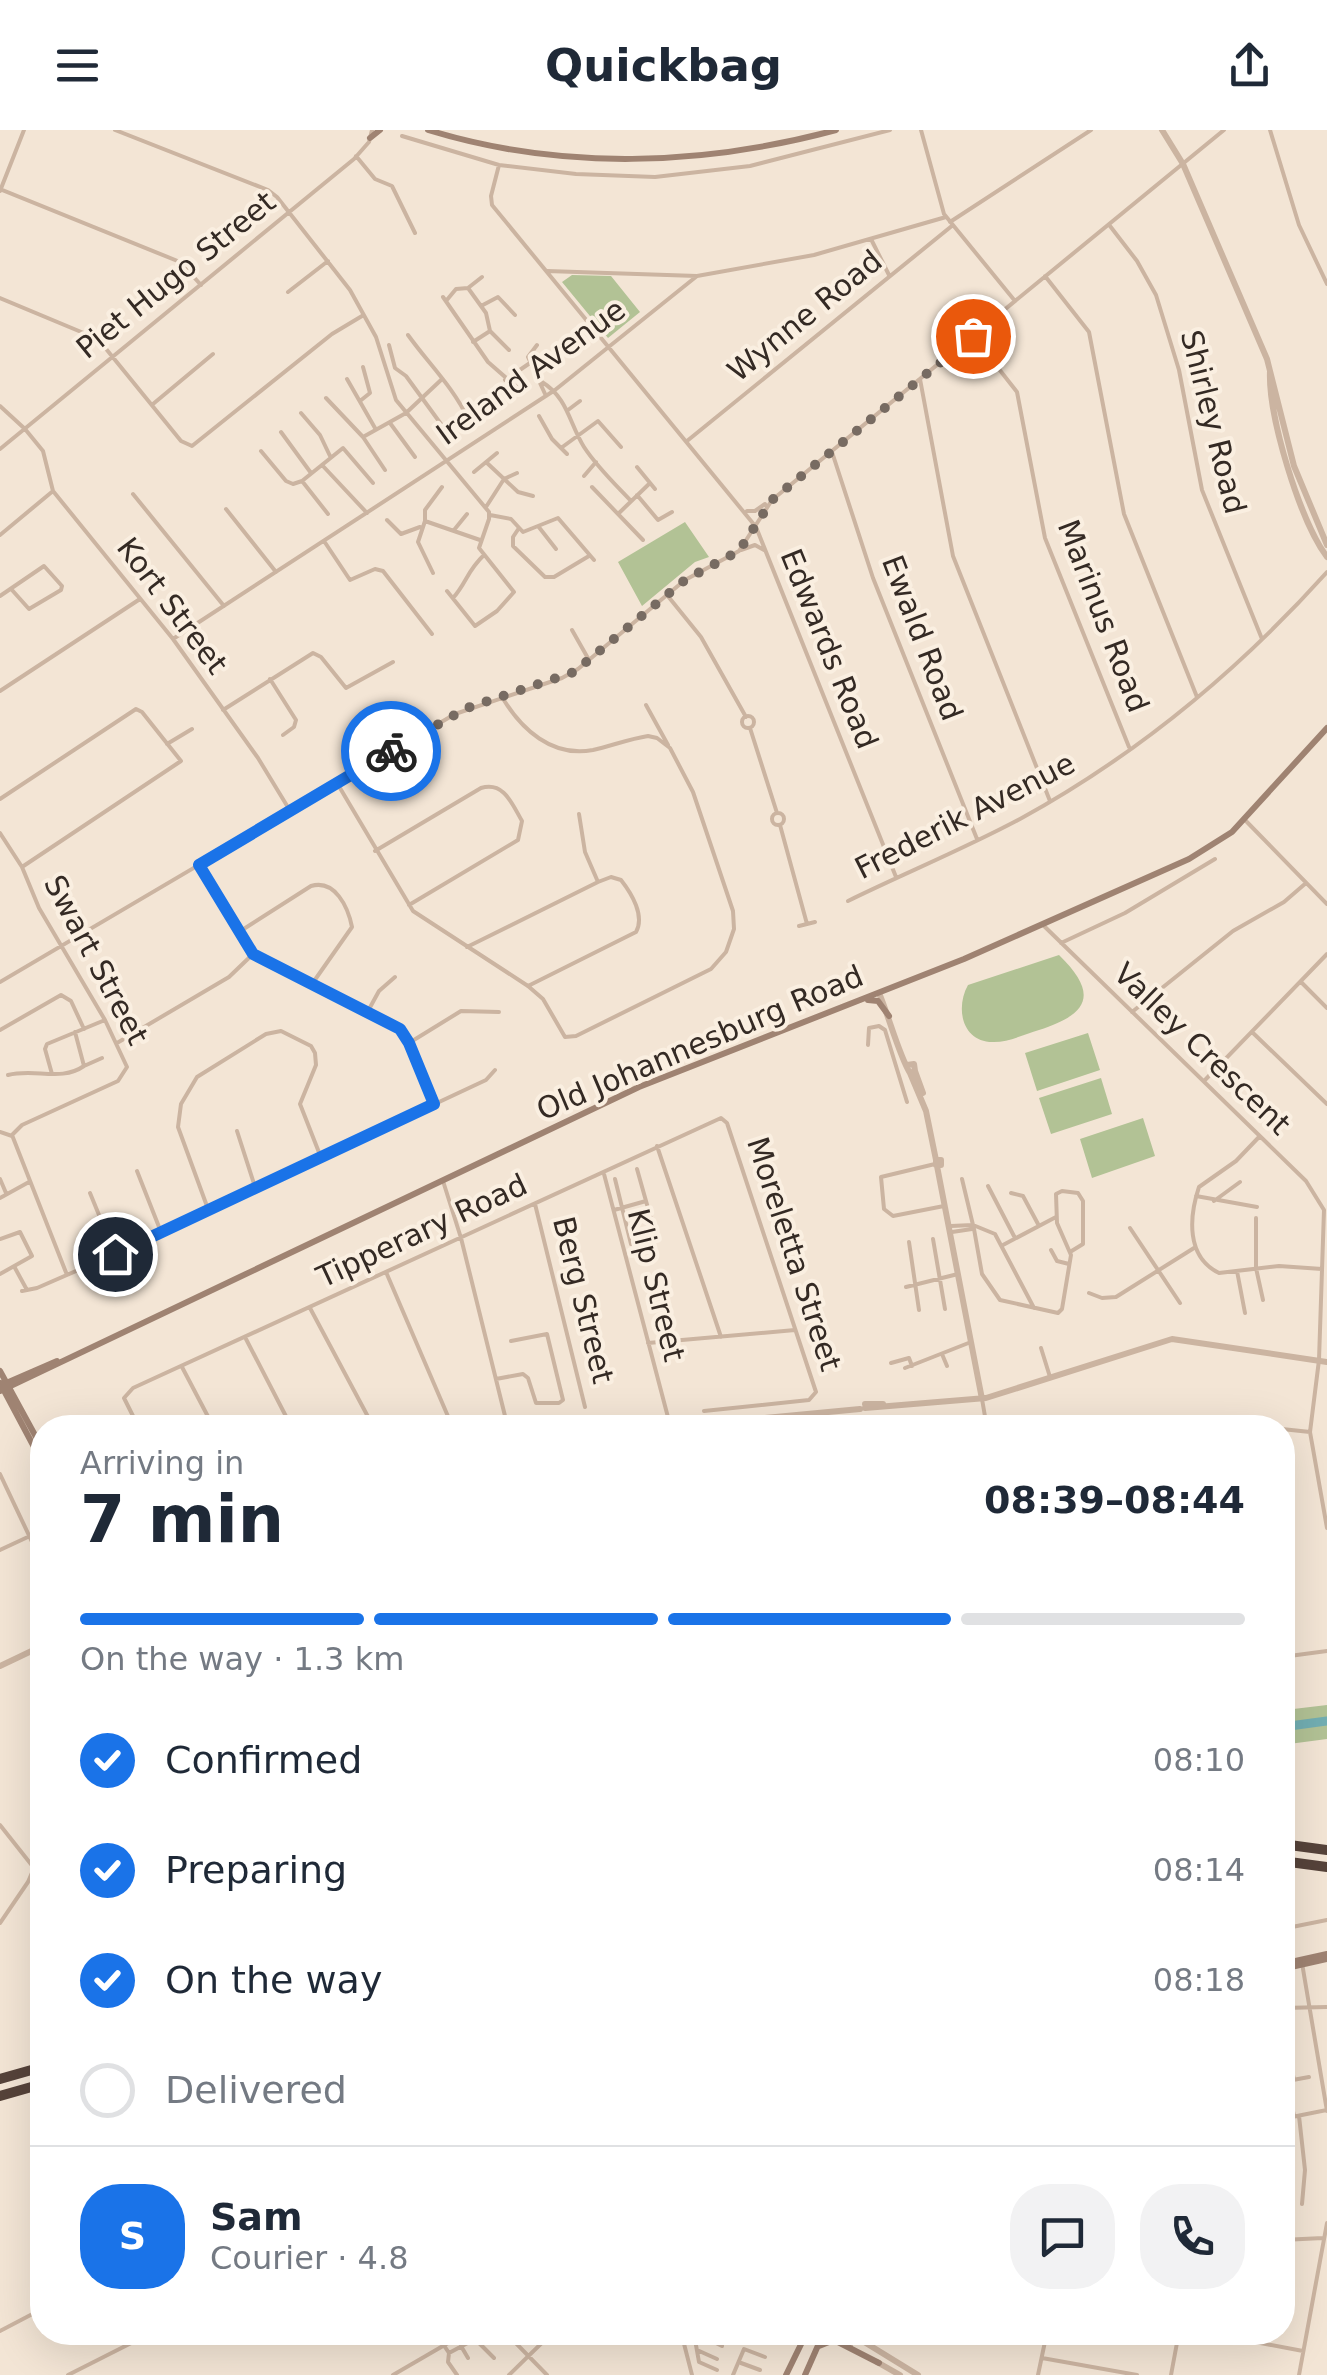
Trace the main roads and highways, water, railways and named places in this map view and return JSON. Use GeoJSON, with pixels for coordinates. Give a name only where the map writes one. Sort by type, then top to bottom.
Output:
{"type":"FeatureCollection","features":[{"type":"Feature","properties":{"kind":"highway"},"geometry":{"type":"LineString","coordinates":[[1295,1846],[1327,1850]]}},
{"type":"Feature","properties":{"kind":"highway"},"geometry":{"type":"LineString","coordinates":[[1295,1862],[1327,1866]]}},
{"type":"Feature","properties":{"kind":"highway"},"geometry":{"type":"LineString","coordinates":[[0,2079],[30,2070]]}},
{"type":"Feature","properties":{"kind":"highway"},"geometry":{"type":"LineString","coordinates":[[0,2096],[30,2087]]}},
{"type":"Feature","properties":{"kind":"main road"},"geometry":{"type":"LineString","coordinates":[[416,130],[527,153],[630,160],[713,156],[836,130]]}},
{"type":"Feature","properties":{"kind":"main road"},"geometry":{"type":"LineString","coordinates":[[428,130],[445,135]]}},
{"type":"Feature","properties":{"kind":"main road","name":"Old Johannesburg Road"},"geometry":{"type":"LineString","coordinates":[[3,1386],[639,1087],[1044,926],[1189,860],[1221,842],[1245,820],[1327,728]]}},
{"type":"Feature","properties":{"kind":"main road"},"geometry":{"type":"LineString","coordinates":[[855,1002],[876,1000],[889,1016]]}},
{"type":"Feature","properties":{"kind":"main road"},"geometry":{"type":"LineString","coordinates":[[0,1371],[3,1386],[30,1439]]}},
{"type":"Feature","properties":{"kind":"main road"},"geometry":{"type":"LineString","coordinates":[[3,1386],[30,1429]]}},
{"type":"Feature","properties":{"kind":"main road"},"geometry":{"type":"LineString","coordinates":[[1295,1963],[1327,1957]]}},
{"type":"Feature","properties":{"kind":"main road"},"geometry":{"type":"LineString","coordinates":[[786,2375],[801,2345]]}},
{"type":"Feature","properties":{"kind":"main road"},"geometry":{"type":"LineString","coordinates":[[844,2345],[879,2363]]}},
{"type":"Feature","properties":{"kind":"main road"},"geometry":{"type":"LineString","coordinates":[[806,2375],[819,2346]]}},
{"type":"Feature","properties":{"kind":"waterway"},"geometry":{"type":"LineString","coordinates":[[1295,1725],[1327,1721]]}}]}
